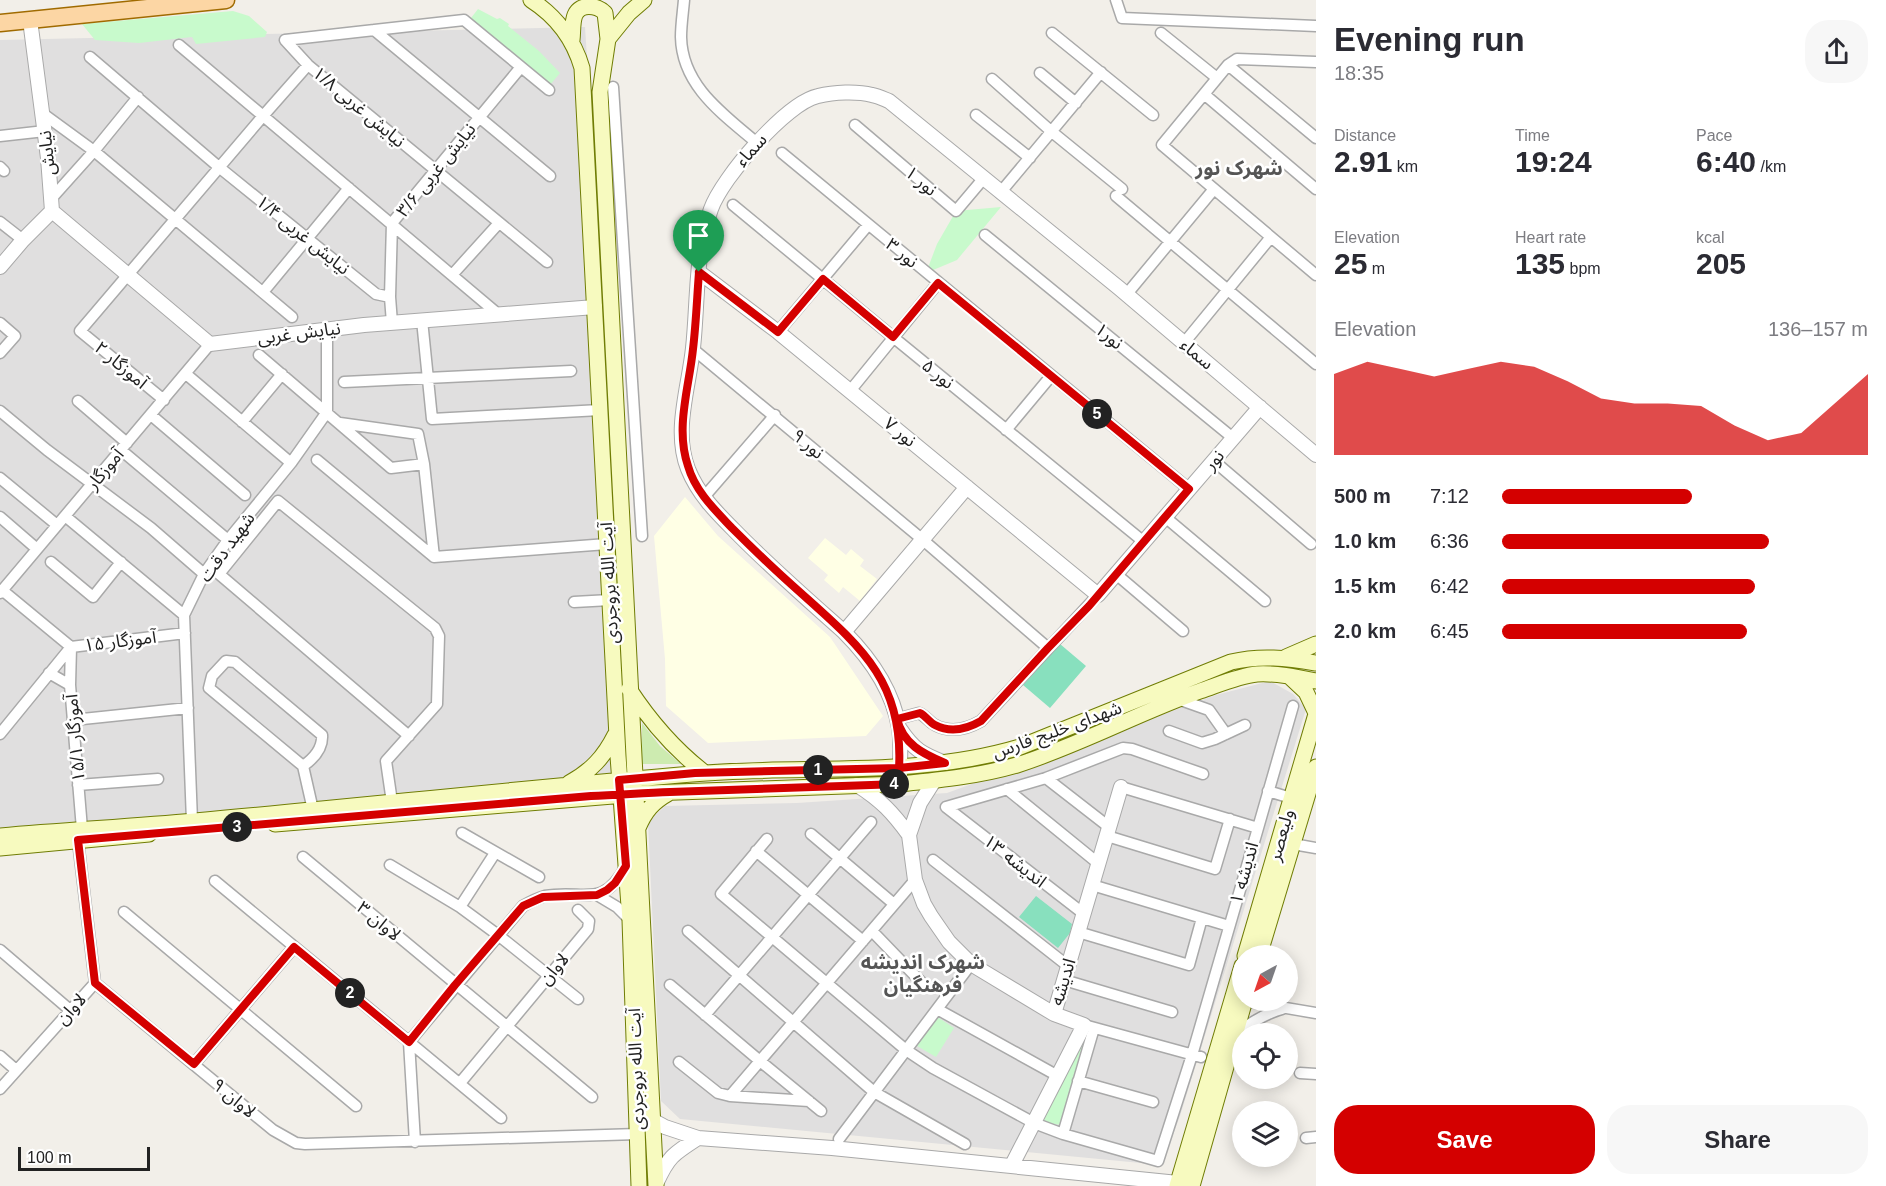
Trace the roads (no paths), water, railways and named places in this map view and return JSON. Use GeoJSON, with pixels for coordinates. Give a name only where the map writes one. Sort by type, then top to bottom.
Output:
{"type":"FeatureCollection","features":[{"type":"Feature","properties":{"kind":"main road"},"geometry":{"type":"LineString","coordinates":[[0,23],[226,0]]}},
{"type":"Feature","properties":{"kind":"main road","name":"آیت الله بروجردی"},"geometry":{"type":"LineString","coordinates":[[531,0],[558,23],[572,40],[582,68],[619,492],[636,786],[626,866],[630,920],[639,1186]]}},
{"type":"Feature","properties":{"kind":"main road"},"geometry":{"type":"LineString","coordinates":[[608,39],[629,13],[644,0]]}},
{"type":"Feature","properties":{"kind":"main road"},"geometry":{"type":"LineString","coordinates":[[572,40],[575,15],[580,8],[590,6],[599,8],[605,13],[608,39]]}},
{"type":"Feature","properties":{"kind":"main road","name":"آیت الله بروجردی"},"geometry":{"type":"LineString","coordinates":[[608,39],[600,92],[609,282],[603,307],[600,410],[620,788],[631,830],[655,1185]]}},
{"type":"Feature","properties":{"kind":"main road"},"geometry":{"type":"LineString","coordinates":[[1286,657],[1316,644]]}},
{"type":"Feature","properties":{"kind":"main road","name":"شهدای خلیج فارس"},"geometry":{"type":"LineString","coordinates":[[0,836],[80,835],[591,796],[620,788],[705,773],[899,768],[945,763],[993,755],[1020,747],[1231,662],[1247,658],[1286,657],[1316,663]]}},
{"type":"Feature","properties":{"kind":"main road","name":"شهدای خلیج فارس"},"geometry":{"type":"LineString","coordinates":[[636,786],[670,792],[934,781],[1017,765],[1177,699],[1235,679],[1255,674],[1288,675],[1316,681]]}},
{"type":"Feature","properties":{"kind":"main road"},"geometry":{"type":"LineString","coordinates":[[1288,675],[1306,692],[1316,713]]}},
{"type":"Feature","properties":{"kind":"main road"},"geometry":{"type":"LineString","coordinates":[[629,688],[654,724],[705,773]]}},
{"type":"Feature","properties":{"kind":"main road","name":"ولیعصر"},"geometry":{"type":"LineString","coordinates":[[1248,945],[1316,713]]}},
{"type":"Feature","properties":{"kind":"main road"},"geometry":{"type":"LineString","coordinates":[[566,785],[594,767],[607,751],[617,732]]}},
{"type":"Feature","properties":{"kind":"main road"},"geometry":{"type":"LineString","coordinates":[[618,752],[626,754],[633,751]]}},
{"type":"Feature","properties":{"kind":"main road","name":"ولیعصر"},"geometry":{"type":"LineString","coordinates":[[1262,945],[1316,767]]}},
{"type":"Feature","properties":{"kind":"main road","name":"شهدای خلیج فارس"},"geometry":{"type":"LineString","coordinates":[[0,848],[80,835],[192,822],[284,818],[312,810],[566,785],[620,788]]}},
{"type":"Feature","properties":{"kind":"main road"},"geometry":{"type":"LineString","coordinates":[[591,796],[614,810],[631,830],[652,803],[670,792]]}},
{"type":"Feature","properties":{"kind":"main road"},"geometry":{"type":"LineString","coordinates":[[1182,1185],[1218,1048],[1236,1011]]}},
{"type":"Feature","properties":{"kind":"main road"},"geometry":{"type":"LineString","coordinates":[[1182,1185],[1232,1043]]}},
{"type":"Feature","properties":{"kind":"street"},"geometry":{"type":"LineString","coordinates":[[684,0],[681,36],[684,58],[693,80],[716,108],[757,143]]}},
{"type":"Feature","properties":{"kind":"street"},"geometry":{"type":"LineString","coordinates":[[1116,0],[1122,18],[1316,26]]}},
{"type":"Feature","properties":{"kind":"street","name":"نیایش"},"geometry":{"type":"LineString","coordinates":[[30,20],[45,131],[51,205]]}},
{"type":"Feature","properties":{"kind":"street"},"geometry":{"type":"LineString","coordinates":[[374,30],[464,20],[549,90]]}},
{"type":"Feature","properties":{"kind":"street"},"geometry":{"type":"LineString","coordinates":[[374,30],[550,176]]}},
{"type":"Feature","properties":{"kind":"street","name":"نیایش غربی ۱/۸"},"geometry":{"type":"LineString","coordinates":[[374,30],[285,40],[308,65],[547,262]]}},
{"type":"Feature","properties":{"kind":"street"},"geometry":{"type":"LineString","coordinates":[[1052,33],[1153,115]]}},
{"type":"Feature","properties":{"kind":"street"},"geometry":{"type":"LineString","coordinates":[[1161,33],[1217,78]]}},
{"type":"Feature","properties":{"kind":"street"},"geometry":{"type":"LineString","coordinates":[[179,45],[498,314]]}},
{"type":"Feature","properties":{"kind":"street","name":"نیایش غربی ۱/۴"},"geometry":{"type":"LineString","coordinates":[[90,57],[220,168],[376,294],[390,297]]}},
{"type":"Feature","properties":{"kind":"street"},"geometry":{"type":"LineString","coordinates":[[1316,62],[1237,59],[1228,65],[1162,145],[1316,275]]}},
{"type":"Feature","properties":{"kind":"street"},"geometry":{"type":"LineString","coordinates":[[129,275],[308,65]]}},
{"type":"Feature","properties":{"kind":"street"},"geometry":{"type":"LineString","coordinates":[[1228,65],[1316,138]]}},
{"type":"Feature","properties":{"kind":"street","name":"نیایش غربی ۳/۶"},"geometry":{"type":"LineString","coordinates":[[392,323],[390,297],[392,223],[521,67]]}},
{"type":"Feature","properties":{"kind":"street"},"geometry":{"type":"LineString","coordinates":[[1000,193],[1101,72]]}},
{"type":"Feature","properties":{"kind":"street"},"geometry":{"type":"LineString","coordinates":[[1040,73],[1076,102]]}},
{"type":"Feature","properties":{"kind":"street"},"geometry":{"type":"LineString","coordinates":[[992,79],[1119,192],[1170,242],[1316,364]]}},
{"type":"Feature","properties":{"kind":"street"},"geometry":{"type":"LineString","coordinates":[[613,87],[642,536]]}},
{"type":"Feature","properties":{"kind":"street","name":"سماء"},"geometry":{"type":"LineString","coordinates":[[900,784],[898,723],[888,693],[877,672],[855,643],[762,557],[704,497],[688,469],[682,438],[693,349],[699,272],[705,229],[711,209],[718,192],[736,166],[757,143],[797,107],[817,96],[837,94],[873,95],[889,101],[1126,294],[1316,455]]}},
{"type":"Feature","properties":{"kind":"street"},"geometry":{"type":"LineString","coordinates":[[1204,94],[1316,189]]}},
{"type":"Feature","properties":{"kind":"street"},"geometry":{"type":"LineString","coordinates":[[0,267],[138,98]]}},
{"type":"Feature","properties":{"kind":"street"},"geometry":{"type":"LineString","coordinates":[[42,113],[94,151],[292,317]]}},
{"type":"Feature","properties":{"kind":"street"},"geometry":{"type":"LineString","coordinates":[[976,115],[1030,158]]}},
{"type":"Feature","properties":{"kind":"street","name":"نور ۱"},"geometry":{"type":"LineString","coordinates":[[855,125],[956,211],[983,179]]}},
{"type":"Feature","properties":{"kind":"street"},"geometry":{"type":"LineString","coordinates":[[0,136],[45,131]]}},
{"type":"Feature","properties":{"kind":"street"},"geometry":{"type":"LineString","coordinates":[[603,160],[617,147]]}},
{"type":"Feature","properties":{"kind":"street","name":"نور ۳"},"geometry":{"type":"LineString","coordinates":[[782,153],[1189,489]]}},
{"type":"Feature","properties":{"kind":"street"},"geometry":{"type":"LineString","coordinates":[[263,292],[350,188]]}},
{"type":"Feature","properties":{"kind":"street"},"geometry":{"type":"LineString","coordinates":[[1126,294],[1214,189]]}},
{"type":"Feature","properties":{"kind":"street"},"geometry":{"type":"LineString","coordinates":[[51,205],[210,344]]}},
{"type":"Feature","properties":{"kind":"street","name":"نور ۵"},"geometry":{"type":"LineString","coordinates":[[734,205],[1144,542]]}},
{"type":"Feature","properties":{"kind":"street"},"geometry":{"type":"LineString","coordinates":[[0,222],[23,240]]}},
{"type":"Feature","properties":{"kind":"street"},"geometry":{"type":"LineString","coordinates":[[452,274],[499,223]]}},
{"type":"Feature","properties":{"kind":"street"},"geometry":{"type":"LineString","coordinates":[[778,332],[868,225]]}},
{"type":"Feature","properties":{"kind":"street","name":"نور۱"},"geometry":{"type":"LineString","coordinates":[[985,235],[1233,438]]}},
{"type":"Feature","properties":{"kind":"street"},"geometry":{"type":"LineString","coordinates":[[1184,343],[1270,237]]}},
{"type":"Feature","properties":{"kind":"street","name":"نور ۷"},"geometry":{"type":"LineString","coordinates":[[699,272],[778,332],[1098,595]]}},
{"type":"Feature","properties":{"kind":"street","name":"آموزگار ۲"},"geometry":{"type":"LineString","coordinates":[[129,275],[80,331],[164,400]]}},
{"type":"Feature","properties":{"kind":"street"},"geometry":{"type":"LineString","coordinates":[[609,282],[626,295]]}},
{"type":"Feature","properties":{"kind":"street"},"geometry":{"type":"LineString","coordinates":[[850,391],[938,283]]}},
{"type":"Feature","properties":{"kind":"street"},"geometry":{"type":"LineString","coordinates":[[603,307],[626,295]]}},
{"type":"Feature","properties":{"kind":"street","name":"نیایش غربی"},"geometry":{"type":"LineString","coordinates":[[210,344],[422,320],[603,307]]}},
{"type":"Feature","properties":{"kind":"street"},"geometry":{"type":"LineString","coordinates":[[422,320],[432,419],[600,410]]}},
{"type":"Feature","properties":{"kind":"street"},"geometry":{"type":"LineString","coordinates":[[0,323],[15,336],[0,353]]}},
{"type":"Feature","properties":{"kind":"street"},"geometry":{"type":"LineString","coordinates":[[327,330],[327,412]]}},
{"type":"Feature","properties":{"kind":"street","name":"آموزگار"},"geometry":{"type":"LineString","coordinates":[[1,591],[210,344]]}},
{"type":"Feature","properties":{"kind":"street","name":"نور ۹"},"geometry":{"type":"LineString","coordinates":[[693,349],[923,540],[1048,648]]}},
{"type":"Feature","properties":{"kind":"street"},"geometry":{"type":"LineString","coordinates":[[259,355],[391,468],[424,464]]}},
{"type":"Feature","properties":{"kind":"street"},"geometry":{"type":"LineString","coordinates":[[344,382],[571,371]]}},
{"type":"Feature","properties":{"kind":"street"},"geometry":{"type":"LineString","coordinates":[[186,374],[291,464]]}},
{"type":"Feature","properties":{"kind":"street"},"geometry":{"type":"LineString","coordinates":[[242,422],[282,374]]}},
{"type":"Feature","properties":{"kind":"street"},"geometry":{"type":"LineString","coordinates":[[1006,430],[1051,376]]}},
{"type":"Feature","properties":{"kind":"street"},"geometry":{"type":"LineString","coordinates":[[78,401],[228,540]]}},
{"type":"Feature","properties":{"kind":"street","name":"نور"},"geometry":{"type":"LineString","coordinates":[[1098,595],[1260,407]]}},
{"type":"Feature","properties":{"kind":"street"},"geometry":{"type":"LineString","coordinates":[[0,411],[46,450],[151,528],[204,574]]}},
{"type":"Feature","properties":{"kind":"street","name":"شهید دقت"},"geometry":{"type":"LineString","coordinates":[[192,822],[184,615],[204,574],[228,540],[291,464],[327,412]]}},
{"type":"Feature","properties":{"kind":"street"},"geometry":{"type":"LineString","coordinates":[[151,415],[245,495]]}},
{"type":"Feature","properties":{"kind":"street"},"geometry":{"type":"LineString","coordinates":[[704,497],[775,416]]}},
{"type":"Feature","properties":{"kind":"street"},"geometry":{"type":"LineString","coordinates":[[340,423],[418,434],[424,464],[435,557]]}},
{"type":"Feature","properties":{"kind":"street"},"geometry":{"type":"LineString","coordinates":[[317,460],[435,557],[607,544]]}},
{"type":"Feature","properties":{"kind":"street"},"geometry":{"type":"LineString","coordinates":[[1214,461],[1311,544]]}},
{"type":"Feature","properties":{"kind":"street"},"geometry":{"type":"LineString","coordinates":[[0,478],[57,525]]}},
{"type":"Feature","properties":{"kind":"street"},"geometry":{"type":"LineString","coordinates":[[844,632],[967,487]]}},
{"type":"Feature","properties":{"kind":"street"},"geometry":{"type":"LineString","coordinates":[[619,492],[639,490]]}},
{"type":"Feature","properties":{"kind":"street"},"geometry":{"type":"LineString","coordinates":[[392,802],[386,761],[409,736],[437,704],[438,636],[435,628],[278,501],[219,574],[409,736]]}},
{"type":"Feature","properties":{"kind":"street"},"geometry":{"type":"LineString","coordinates":[[65,516],[184,615]]}},
{"type":"Feature","properties":{"kind":"street"},"geometry":{"type":"LineString","coordinates":[[0,517],[37,549]]}},
{"type":"Feature","properties":{"kind":"street"},"geometry":{"type":"LineString","coordinates":[[1165,517],[1265,601]]}},
{"type":"Feature","properties":{"kind":"street"},"geometry":{"type":"LineString","coordinates":[[51,562],[93,597],[121,562]]}},
{"type":"Feature","properties":{"kind":"street"},"geometry":{"type":"LineString","coordinates":[[1116,574],[1183,631]]}},
{"type":"Feature","properties":{"kind":"street","name":"آموزگار ۱۵"},"geometry":{"type":"LineString","coordinates":[[1,591],[71,647],[185,633]]}},
{"type":"Feature","properties":{"kind":"street"},"geometry":{"type":"LineString","coordinates":[[945,763],[920,753],[907,740],[898,723],[920,713],[938,726],[959,729],[981,721],[1098,595]]}},
{"type":"Feature","properties":{"kind":"street"},"geometry":{"type":"LineString","coordinates":[[574,602],[610,600]]}},
{"type":"Feature","properties":{"kind":"street"},"geometry":{"type":"LineString","coordinates":[[0,734],[71,647]]}},
{"type":"Feature","properties":{"kind":"street","name":"آموزگار ۱۵/۱"},"geometry":{"type":"LineString","coordinates":[[71,647],[70,685],[80,835]]}},
{"type":"Feature","properties":{"kind":"street"},"geometry":{"type":"LineString","coordinates":[[303,766],[313,759],[323,741],[322,735],[235,662],[225,662],[212,676],[209,688],[303,766],[312,810]]}},
{"type":"Feature","properties":{"kind":"street"},"geometry":{"type":"LineString","coordinates":[[50,673],[70,685]]}},
{"type":"Feature","properties":{"kind":"street"},"geometry":{"type":"LineString","coordinates":[[1177,699],[1209,710],[1226,734]]}},
{"type":"Feature","properties":{"kind":"street"},"geometry":{"type":"LineString","coordinates":[[1258,828],[1293,706]]}},
{"type":"Feature","properties":{"kind":"street"},"geometry":{"type":"LineString","coordinates":[[74,720],[188,708]]}},
{"type":"Feature","properties":{"kind":"street"},"geometry":{"type":"LineString","coordinates":[[1169,731],[1202,743],[1245,725]]}},
{"type":"Feature","properties":{"kind":"street"},"geometry":{"type":"LineString","coordinates":[[1007,789],[1046,778],[1123,748],[1132,749],[1203,774]]}},
{"type":"Feature","properties":{"kind":"street"},"geometry":{"type":"LineString","coordinates":[[1046,778],[1108,832],[1215,869],[1230,819]]}},
{"type":"Feature","properties":{"kind":"street"},"geometry":{"type":"LineString","coordinates":[[78,785],[158,779]]}},
{"type":"Feature","properties":{"kind":"street","name":"اندیشه"},"geometry":{"type":"LineString","coordinates":[[934,781],[920,803],[909,835],[915,880],[924,904],[954,948],[971,964],[1054,1014],[1121,787]]}},
{"type":"Feature","properties":{"kind":"street","name":"اندیشه"},"geometry":{"type":"LineString","coordinates":[[857,785],[877,798],[894,814],[909,835]]}},
{"type":"Feature","properties":{"kind":"street","name":"اندیشه ۱"},"geometry":{"type":"LineString","coordinates":[[1063,1134],[1158,1161],[1196,1056],[1229,926],[1258,828],[1121,787]]}},
{"type":"Feature","properties":{"kind":"street"},"geometry":{"type":"LineString","coordinates":[[1007,789],[1099,864]]}},
{"type":"Feature","properties":{"kind":"street","name":"اندیشه ۱۳"},"geometry":{"type":"LineString","coordinates":[[1007,789],[946,807],[1084,914]]}},
{"type":"Feature","properties":{"kind":"street"},"geometry":{"type":"LineString","coordinates":[[1269,791],[1292,798]]}},
{"type":"Feature","properties":{"kind":"street"},"geometry":{"type":"LineString","coordinates":[[705,1015],[870,822]]}},
{"type":"Feature","properties":{"kind":"street"},"geometry":{"type":"LineString","coordinates":[[462,833],[539,877]]}},
{"type":"Feature","properties":{"kind":"street"},"geometry":{"type":"LineString","coordinates":[[811,834],[894,904]]}},
{"type":"Feature","properties":{"kind":"street","name":"لاوان"},"geometry":{"type":"LineString","coordinates":[[0,1089],[95,983],[80,835]]}},
{"type":"Feature","properties":{"kind":"street"},"geometry":{"type":"LineString","coordinates":[[767,839],[721,894],[906,1050],[933,1068],[1034,1123],[1063,1134],[1078,1081],[1089,1026]]}},
{"type":"Feature","properties":{"kind":"street"},"geometry":{"type":"LineString","coordinates":[[1293,844],[1316,849]]}},
{"type":"Feature","properties":{"kind":"street"},"geometry":{"type":"LineString","coordinates":[[756,851],[863,941]]}},
{"type":"Feature","properties":{"kind":"street"},"geometry":{"type":"LineString","coordinates":[[460,907],[495,853]]}},
{"type":"Feature","properties":{"kind":"street","name":"لاوان ۳"},"geometry":{"type":"LineString","coordinates":[[303,857],[592,1097]]}},
{"type":"Feature","properties":{"kind":"street"},"geometry":{"type":"LineString","coordinates":[[933,861],[1066,973],[1172,1012]]}},
{"type":"Feature","properties":{"kind":"street"},"geometry":{"type":"LineString","coordinates":[[390,865],[460,907],[578,999]]}},
{"type":"Feature","properties":{"kind":"street"},"geometry":{"type":"LineString","coordinates":[[415,1142],[409,1042],[523,906],[543,897],[597,895],[615,883],[626,866]]}},
{"type":"Feature","properties":{"kind":"street"},"geometry":{"type":"LineString","coordinates":[[730,1096],[915,880]]}},
{"type":"Feature","properties":{"kind":"street"},"geometry":{"type":"LineString","coordinates":[[214,881],[501,1118]]}},
{"type":"Feature","properties":{"kind":"street"},"geometry":{"type":"LineString","coordinates":[[1092,885],[1229,926]]}},
{"type":"Feature","properties":{"kind":"street"},"geometry":{"type":"LineString","coordinates":[[597,895],[617,907],[630,920]]}},
{"type":"Feature","properties":{"kind":"street","name":"لاوان"},"geometry":{"type":"LineString","coordinates":[[460,1083],[588,929],[589,921],[578,910]]}},
{"type":"Feature","properties":{"kind":"street"},"geometry":{"type":"LineString","coordinates":[[124,912],[356,1106]]}},
{"type":"Feature","properties":{"kind":"street"},"geometry":{"type":"LineString","coordinates":[[1078,932],[1189,965],[1202,918]]}},
{"type":"Feature","properties":{"kind":"street"},"geometry":{"type":"LineString","coordinates":[[872,931],[926,986]]}},
{"type":"Feature","properties":{"kind":"street"},"geometry":{"type":"LineString","coordinates":[[688,932],[874,1092],[965,1144]]}},
{"type":"Feature","properties":{"kind":"street"},"geometry":{"type":"LineString","coordinates":[[194,1064],[294,947]]}},
{"type":"Feature","properties":{"kind":"street"},"geometry":{"type":"LineString","coordinates":[[0,950],[70,1010]]}},
{"type":"Feature","properties":{"kind":"street"},"geometry":{"type":"LineString","coordinates":[[838,1139],[971,964]]}},
{"type":"Feature","properties":{"kind":"street","name":"لاوان ۹"},"geometry":{"type":"LineString","coordinates":[[95,983],[262,1122],[296,1143],[415,1142],[638,1134]]}},
{"type":"Feature","properties":{"kind":"street"},"geometry":{"type":"LineString","coordinates":[[670,984],[821,1111]]}},
{"type":"Feature","properties":{"kind":"street"},"geometry":{"type":"LineString","coordinates":[[936,1009],[1058,1076]]}},
{"type":"Feature","properties":{"kind":"street"},"geometry":{"type":"LineString","coordinates":[[1298,1010],[1316,1013]]}},
{"type":"Feature","properties":{"kind":"street"},"geometry":{"type":"LineString","coordinates":[[1253,1023],[1275,1011]]}},
{"type":"Feature","properties":{"kind":"street"},"geometry":{"type":"LineString","coordinates":[[1054,1014],[1196,1056],[1211,1071]]}},
{"type":"Feature","properties":{"kind":"street","name":"اندیشه"},"geometry":{"type":"LineString","coordinates":[[1012,1165],[1058,1076],[1089,1026]]}},
{"type":"Feature","properties":{"kind":"street"},"geometry":{"type":"LineString","coordinates":[[1196,1056],[1218,1048]]}},
{"type":"Feature","properties":{"kind":"street"},"geometry":{"type":"LineString","coordinates":[[0,1056],[16,1070]]}},
{"type":"Feature","properties":{"kind":"street"},"geometry":{"type":"LineString","coordinates":[[679,1062],[718,1093],[730,1096],[810,1101]]}},
{"type":"Feature","properties":{"kind":"street"},"geometry":{"type":"LineString","coordinates":[[1300,1073],[1316,1074]]}},
{"type":"Feature","properties":{"kind":"street"},"geometry":{"type":"LineString","coordinates":[[1078,1081],[1153,1102]]}},
{"type":"Feature","properties":{"kind":"street"},"geometry":{"type":"LineString","coordinates":[[652,1120],[698,1138],[1012,1165],[1182,1185]]}},
{"type":"Feature","properties":{"kind":"street"},"geometry":{"type":"LineString","coordinates":[[655,1185],[672,1155],[698,1138]]}},
{"type":"Feature","properties":{"kind":"district","name":"شهرک نور"},"geometry":{"type":"Point","coordinates":[1239,168]}},
{"type":"Feature","properties":{"kind":"district","name":"شهرک اندیشه فرهنگیان"},"geometry":{"type":"Point","coordinates":[923,974]}}]}
